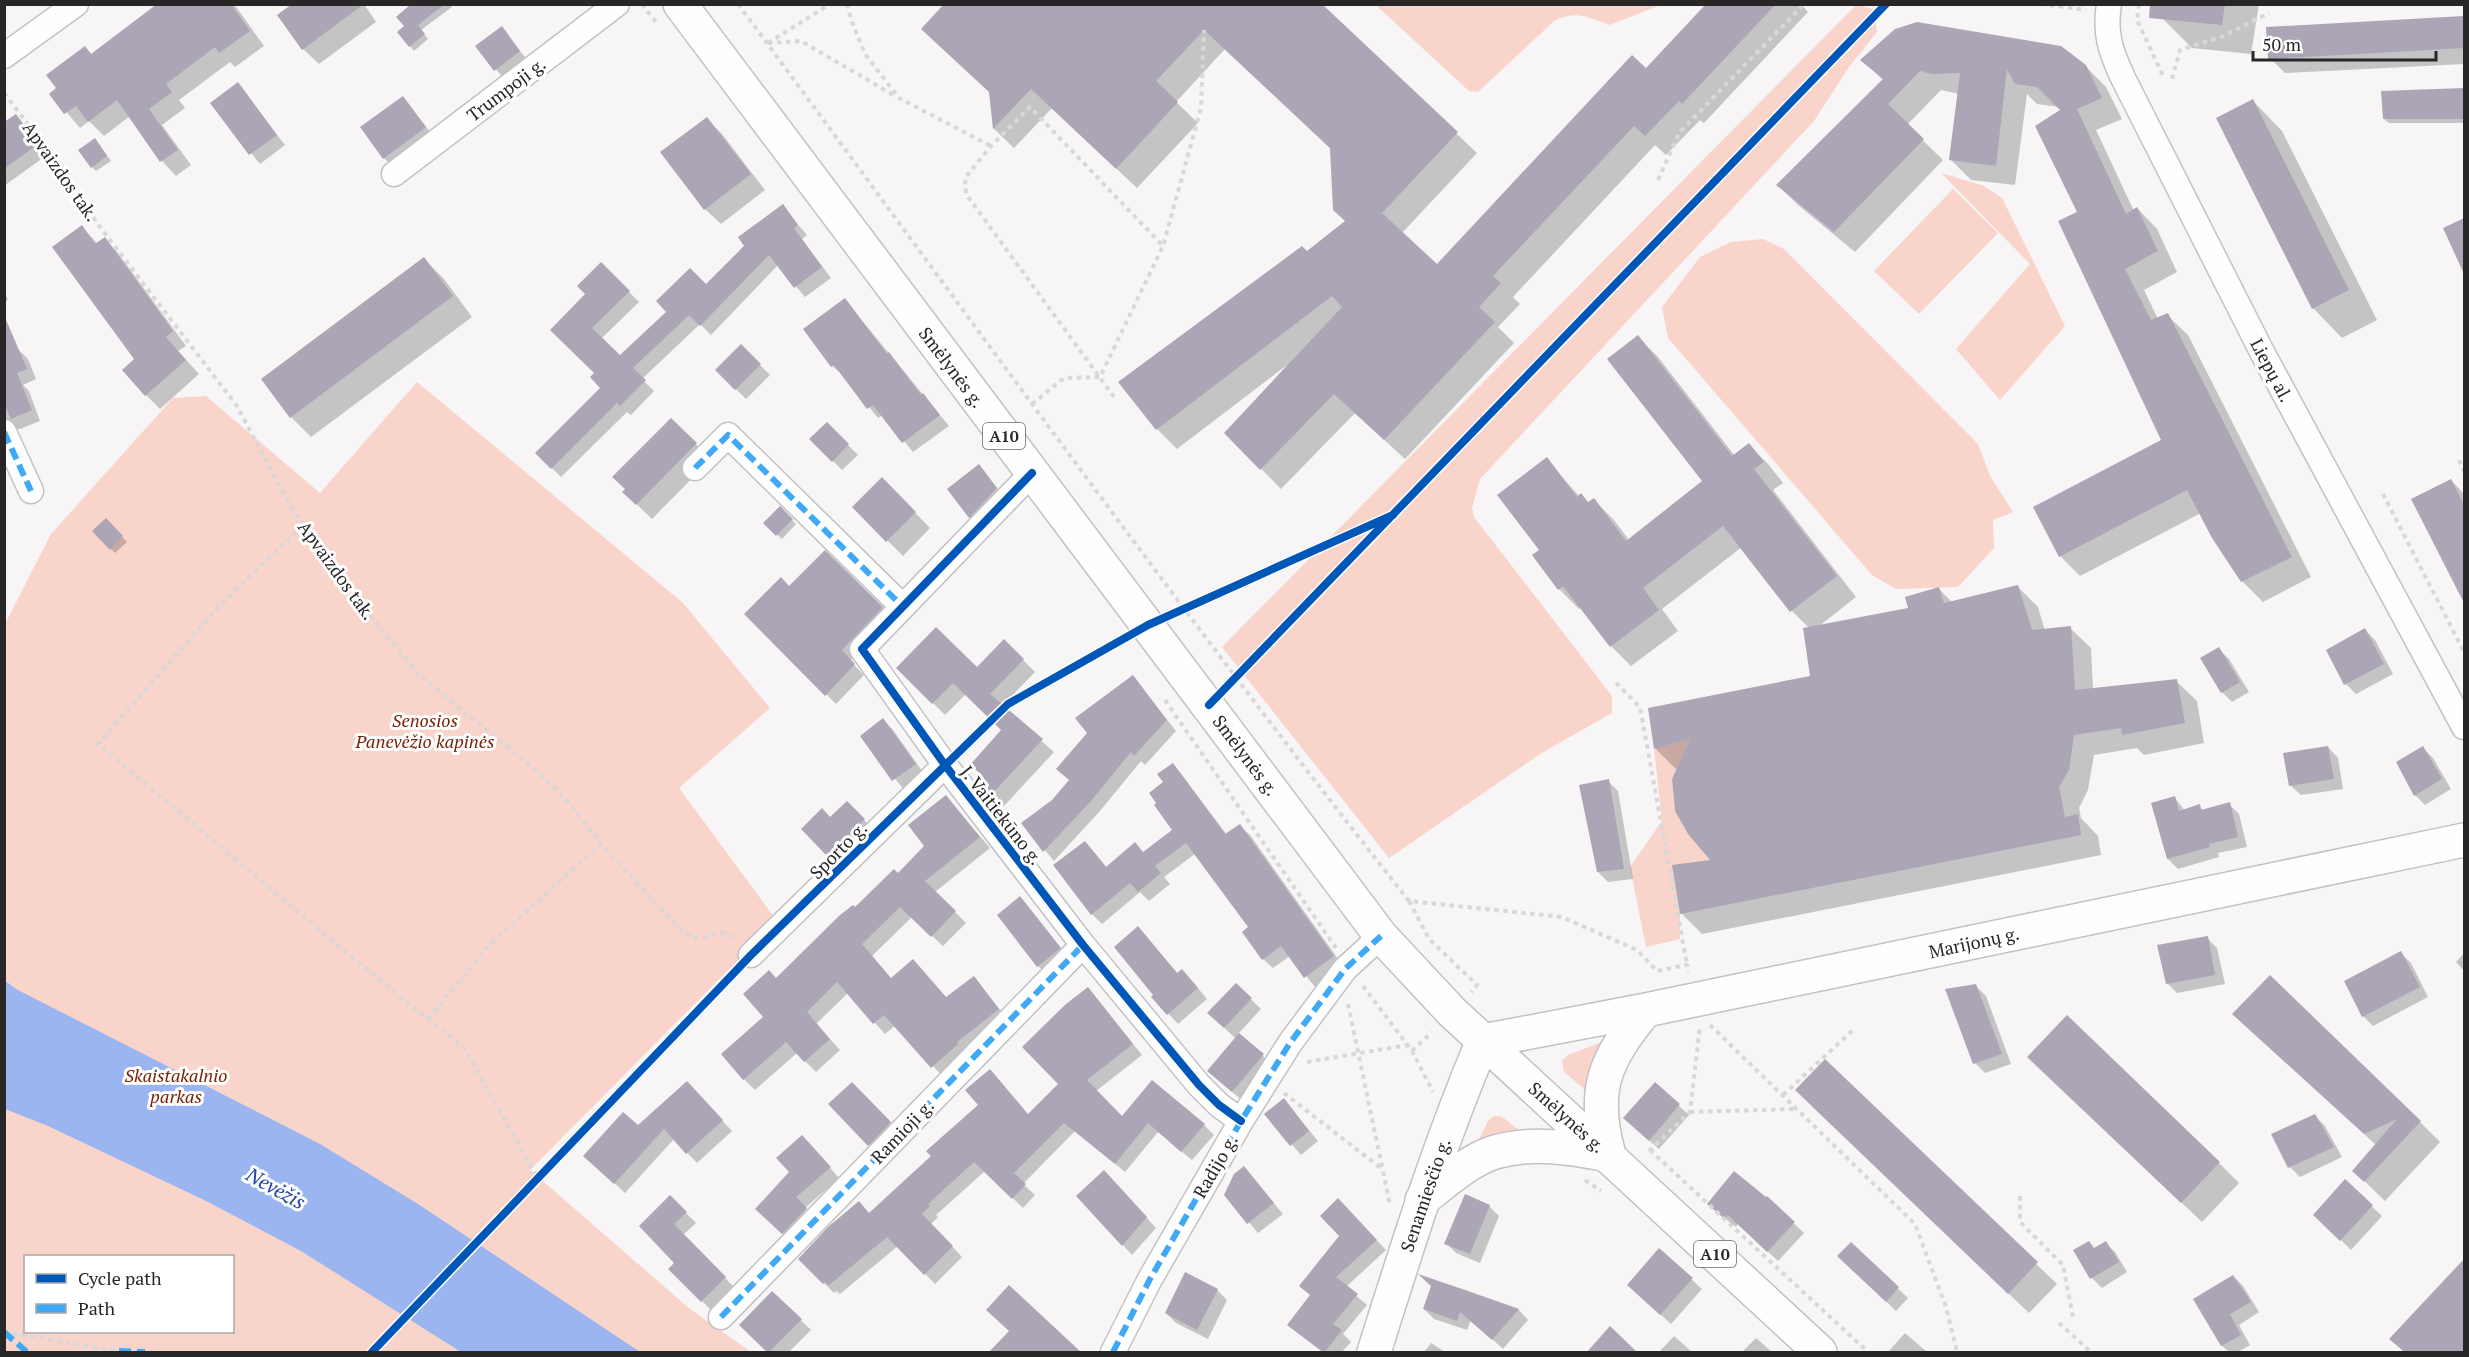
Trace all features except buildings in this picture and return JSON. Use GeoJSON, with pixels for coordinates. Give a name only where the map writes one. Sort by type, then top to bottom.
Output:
{"type":"FeatureCollection","features":[{"type":"Feature","properties":{"kind":"main road","name":"Smėlynės g."},"geometry":{"type":"LineString","coordinates":[[668,14],[1032,473],[1133,637],[1381,936],[1452,1012],[1483,1041],[1629,1160],[1820,1353]]}},
{"type":"Feature","properties":{"kind":"main road","name":"Marijonų g."},"geometry":{"type":"LineString","coordinates":[[1483,1041],[1646,1010],[1702,1014],[2464,840]]}},
{"type":"Feature","properties":{"kind":"main road"},"geometry":{"type":"LineString","coordinates":[[1629,1160],[1602,1131],[1602,1110],[1607,1070],[1614,1051],[1624,1035],[1646,1010]]}},
{"type":"Feature","properties":{"kind":"main road","name":"Senamiesčio g."},"geometry":{"type":"LineString","coordinates":[[1374,1353],[1422,1200],[1439,1101],[1483,1041]]}},
{"type":"Feature","properties":{"kind":"main road"},"geometry":{"type":"LineString","coordinates":[[1422,1200],[1460,1171],[1494,1152],[1532,1145],[1574,1148],[1629,1160]]}},
{"type":"Feature","properties":{"kind":"street"},"geometry":{"type":"LineString","coordinates":[[4,56],[76,4]]}},
{"type":"Feature","properties":{"kind":"street","name":"Trumpoji g."},"geometry":{"type":"LineString","coordinates":[[394,174],[617,4]]}},
{"type":"Feature","properties":{"kind":"street","name":"Liepų al."},"geometry":{"type":"LineString","coordinates":[[2109,9],[2106,23],[2110,50],[2123,78],[2262,352],[2464,727]]}},
{"type":"Feature","properties":{"kind":"street"},"geometry":{"type":"LineString","coordinates":[[4,432],[31,491]]}},
{"type":"Feature","properties":{"kind":"street"},"geometry":{"type":"LineString","coordinates":[[695,468],[728,435],[902,606]]}},
{"type":"Feature","properties":{"kind":"street","name":"J. Vaitiekūno g."},"geometry":{"type":"LineString","coordinates":[[1032,473],[862,649],[945,765],[1083,945],[1199,1085],[1219,1105],[1241,1120]]}},
{"type":"Feature","properties":{"kind":"street","name":"Sporto g."},"geometry":{"type":"LineString","coordinates":[[752,955],[945,765]]}},
{"type":"Feature","properties":{"kind":"street","name":"Radijo g."},"geometry":{"type":"LineString","coordinates":[[1113,1353],[1150,1279],[1241,1120],[1290,1042],[1345,970],[1381,936]]}},
{"type":"Feature","properties":{"kind":"street","name":"Ramioji g."},"geometry":{"type":"LineString","coordinates":[[721,1317],[1083,945]]}},
{"type":"Feature","properties":{"kind":"path"},"geometry":{"type":"LineString","coordinates":[[642,4],[668,14]]}},
{"type":"Feature","properties":{"kind":"path"},"geometry":{"type":"LineString","coordinates":[[738,4],[1184,609],[1304,768],[1409,901],[1562,917],[1637,950],[1657,971],[1687,965]]}},
{"type":"Feature","properties":{"kind":"path"},"geometry":{"type":"LineString","coordinates":[[767,44],[830,4]]}},
{"type":"Feature","properties":{"kind":"path"},"geometry":{"type":"LineString","coordinates":[[847,4],[865,54],[899,98]]}},
{"type":"Feature","properties":{"kind":"path"},"geometry":{"type":"LineString","coordinates":[[1658,180],[1678,133],[1804,4]]}},
{"type":"Feature","properties":{"kind":"path"},"geometry":{"type":"LineString","coordinates":[[2041,4],[2109,9]]}},
{"type":"Feature","properties":{"kind":"path"},"geometry":{"type":"LineString","coordinates":[[2139,4],[2137,20],[2164,78]]}},
{"type":"Feature","properties":{"kind":"path"},"geometry":{"type":"LineString","coordinates":[[2172,79],[2180,50],[2221,37],[2269,14]]}},
{"type":"Feature","properties":{"kind":"path"},"geometry":{"type":"LineString","coordinates":[[1100,376],[1162,246],[1201,108],[1204,30]]}},
{"type":"Feature","properties":{"kind":"path"},"geometry":{"type":"LineString","coordinates":[[767,44],[801,41],[899,98],[991,146]]}},
{"type":"Feature","properties":{"kind":"path"},"geometry":{"type":"LineString","coordinates":[[1114,396],[966,194],[965,178],[991,146],[1030,107],[1162,246]]}},
{"type":"Feature","properties":{"kind":"path"},"geometry":{"type":"LineString","coordinates":[[1032,404],[1064,378],[1100,376]]}},
{"type":"Feature","properties":{"kind":"path"},"geometry":{"type":"LineString","coordinates":[[2459,460],[2464,471]]}},
{"type":"Feature","properties":{"kind":"path"},"geometry":{"type":"LineString","coordinates":[[2383,494],[2464,652]]}},
{"type":"Feature","properties":{"kind":"path"},"geometry":{"type":"LineString","coordinates":[[945,765],[1008,704],[1184,609],[1393,515]]}},
{"type":"Feature","properties":{"kind":"path"},"geometry":{"type":"LineString","coordinates":[[303,525],[219,606],[98,744],[228,855],[464,1048],[537,1178]]}},
{"type":"Feature","properties":{"kind":"path"},"geometry":{"type":"LineString","coordinates":[[1115,629],[1133,637]]}},
{"type":"Feature","properties":{"kind":"path"},"geometry":{"type":"LineString","coordinates":[[1616,683],[1640,707],[1687,965],[1702,1014],[1690,1112]]}},
{"type":"Feature","properties":{"kind":"path"},"geometry":{"type":"LineString","coordinates":[[1162,696],[1345,970],[1407,1044],[1439,1101]]}},
{"type":"Feature","properties":{"kind":"path"},"geometry":{"type":"LineString","coordinates":[[428,1019],[492,943],[601,844]]}},
{"type":"Feature","properties":{"kind":"path"},"geometry":{"type":"LineString","coordinates":[[1345,970],[1358,1053],[1391,1209]]}},
{"type":"Feature","properties":{"kind":"path"},"geometry":{"type":"LineString","coordinates":[[1702,1014],[1915,1224],[1946,1308],[1957,1353]]}},
{"type":"Feature","properties":{"kind":"path"},"geometry":{"type":"LineString","coordinates":[[1783,1095],[1852,1031]]}},
{"type":"Feature","properties":{"kind":"path"},"geometry":{"type":"LineString","coordinates":[[1270,1074],[1407,1044]]}},
{"type":"Feature","properties":{"kind":"path"},"geometry":{"type":"LineString","coordinates":[[1270,1074],[1382,1170]]}},
{"type":"Feature","properties":{"kind":"path"},"geometry":{"type":"LineString","coordinates":[[1583,1179],[1609,1197],[1629,1160],[1690,1112],[1797,1109]]}},
{"type":"Feature","properties":{"kind":"path"},"geometry":{"type":"LineString","coordinates":[[1629,1160],[1868,1353]]}},
{"type":"Feature","properties":{"kind":"path"},"geometry":{"type":"LineString","coordinates":[[2020,1196],[2020,1222],[2063,1265],[2073,1317]]}},
{"type":"Feature","properties":{"kind":"path"},"geometry":{"type":"LineString","coordinates":[[2059,1323],[2091,1353]]}},
{"type":"Feature","properties":{"kind":"path"},"geometry":{"type":"LineString","coordinates":[[4,1332],[118,1351]]}},
{"type":"Feature","properties":{"kind":"green space"},"geometry":{"type":"Polygon","coordinates":[[[1377,4],[1661,5],[1609,25],[1576,15],[1554,21],[1478,92],[1469,91],[1377,4]]]}},
{"type":"Feature","properties":{"kind":"green space"},"geometry":{"type":"Polygon","coordinates":[[[1856,5],[1874,9],[1877,32],[1849,67],[1814,121],[1480,479],[1472,508],[1474,517],[1612,696],[1612,713],[1540,754],[1389,858],[1222,647],[1856,5]]]}},
{"type":"Feature","properties":{"kind":"green space"},"geometry":{"type":"Polygon","coordinates":[[[1941,173],[1984,186],[2002,198],[2065,326],[2000,400],[1956,349],[2030,264],[1941,173]]]}},
{"type":"Feature","properties":{"kind":"green space"},"geometry":{"type":"Polygon","coordinates":[[[1953,189],[1998,233],[1919,314],[1874,271],[1953,189]]]}},
{"type":"Feature","properties":{"kind":"green space"},"geometry":{"type":"Polygon","coordinates":[[[1763,239],[1784,249],[1978,444],[1990,476],[2013,512],[1993,520],[1994,548],[1958,587],[1896,589],[1872,575],[1668,338],[1662,307],[1700,257],[1731,242],[1763,239]]]}},
{"type":"Feature","properties":{"kind":"green space","name":"Senosios Panevėžio kapinės"},"geometry":{"type":"Polygon","coordinates":[[[417,382],[682,602],[770,708],[679,788],[777,921],[530,1170],[690,1309],[751,1352],[5,1352],[4,626],[51,534],[173,398],[206,396],[320,493],[417,382]]]}},
{"type":"Feature","properties":{"kind":"green space"},"geometry":{"type":"Polygon","coordinates":[[[1690,739],[1672,779],[1675,811],[1688,834],[1710,860],[1673,866],[1680,914],[1680,939],[1646,947],[1630,867],[1662,821],[1654,749],[1690,739]]]}},
{"type":"Feature","properties":{"kind":"green space"},"geometry":{"type":"Polygon","coordinates":[[[1602,1042],[1606,1045],[1589,1093],[1564,1072],[1562,1061],[1568,1055],[1602,1042]]]}},
{"type":"Feature","properties":{"kind":"green space"},"geometry":{"type":"Polygon","coordinates":[[[1494,1116],[1501,1116],[1523,1133],[1475,1148],[1488,1121],[1494,1116]]]}},
{"type":"Feature","properties":{"kind":"water","name":"Nevėžis"},"geometry":{"type":"Polygon","coordinates":[[[4,980],[16,989],[320,1144],[418,1204],[640,1352],[461,1352],[301,1251],[204,1200],[48,1126],[5,1109],[4,980]]]}},
{"type":"Feature","properties":{"kind":"marked path"},"geometry":{"type":"LineString","coordinates":[[4,432],[31,491]]}},
{"type":"Feature","properties":{"kind":"marked path"},"geometry":{"type":"LineString","coordinates":[[695,468],[728,435],[902,606]]}},
{"type":"Feature","properties":{"kind":"marked path"},"geometry":{"type":"LineString","coordinates":[[1113,1352],[1150,1279],[1241,1121],[1290,1043],[1345,969],[1381,936]]}},
{"type":"Feature","properties":{"kind":"marked path"},"geometry":{"type":"LineString","coordinates":[[721,1317],[1083,945]]}},
{"type":"Feature","properties":{"kind":"marked path"},"geometry":{"type":"LineString","coordinates":[[4,1332],[27,1352]]}},
{"type":"Feature","properties":{"kind":"marked path"},"geometry":{"type":"LineString","coordinates":[[119,1351],[145,1352]]}},
{"type":"Feature","properties":{"kind":"cycle path"},"geometry":{"type":"LineString","coordinates":[[1209,705],[1886,4]]}},
{"type":"Feature","properties":{"kind":"cycle path"},"geometry":{"type":"LineString","coordinates":[[1032,473],[862,649],[945,765],[1083,945],[1199,1085],[1219,1105],[1241,1121]]}},
{"type":"Feature","properties":{"kind":"cycle path"},"geometry":{"type":"LineString","coordinates":[[372,1352],[751,955],[1008,704],[1148,625],[1393,515]]}},
{"type":"Feature","properties":{"kind":"park label","name":"Skaistakalnio parkas"},"geometry":{"type":"Point","coordinates":[176,1085]}}]}
